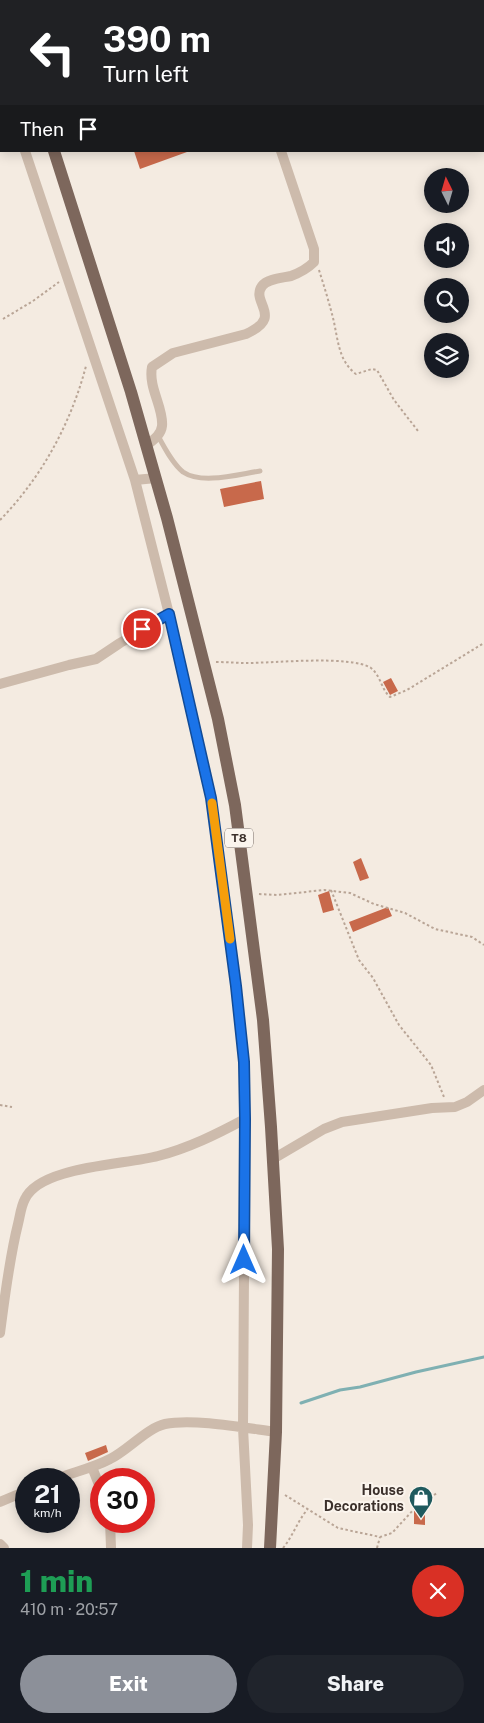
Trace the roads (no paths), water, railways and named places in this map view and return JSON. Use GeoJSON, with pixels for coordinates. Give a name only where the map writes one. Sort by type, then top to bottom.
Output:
{"type":"FeatureCollection","features":[{"type":"Feature","properties":{"kind":"main road","name":"T8"},"geometry":{"type":"LineString","coordinates":[[54,152],[147,445],[218,718],[235,805],[263,1020],[278,1249],[276,1432],[270,1548]]}},
{"type":"Feature","properties":{"kind":"street"},"geometry":{"type":"LineString","coordinates":[[25,152],[135,480],[169,614],[211,798],[244,1062],[243,1428],[248,1525],[247,1548]]}},
{"type":"Feature","properties":{"kind":"street"},"geometry":{"type":"LineString","coordinates":[[147,445],[158,436],[162,427],[151,382],[152,367],[173,353],[246,334],[257,329],[263,324],[265,319],[260,295],[260,289],[263,284],[292,275],[314,262],[314,249],[281,152]]}},
{"type":"Feature","properties":{"kind":"street"},"geometry":{"type":"LineString","coordinates":[[135,480],[156,478]]}},
{"type":"Feature","properties":{"kind":"street"},"geometry":{"type":"LineString","coordinates":[[0,684],[96,659],[120,642],[169,614]]}},
{"type":"Feature","properties":{"kind":"street"},"geometry":{"type":"LineString","coordinates":[[273,1159],[324,1129],[342,1122],[432,1108],[461,1106],[484,1090]]}},
{"type":"Feature","properties":{"kind":"street"},"geometry":{"type":"LineString","coordinates":[[0,1333],[10,1257],[24,1199],[35,1186],[45,1180],[80,1169],[158,1156],[204,1141],[245,1119]]}},
{"type":"Feature","properties":{"kind":"street"},"geometry":{"type":"LineString","coordinates":[[80,1471],[111,1459],[129,1448],[155,1427],[165,1424],[206,1424],[276,1432]]}},
{"type":"Feature","properties":{"kind":"street"},"geometry":{"type":"LineString","coordinates":[[0,1502],[15,1496]]}},
{"type":"Feature","properties":{"kind":"street"},"geometry":{"type":"LineString","coordinates":[[110,1533],[111,1548]]}},
{"type":"Feature","properties":{"kind":"street"},"geometry":{"type":"LineString","coordinates":[[0,1544],[4,1548]]}},
{"type":"Feature","properties":{"kind":"lane"},"geometry":{"type":"LineString","coordinates":[[158,436],[172,460],[183,471],[193,476],[214,478],[260,471]]}},
{"type":"Feature","properties":{"kind":"waterway"},"geometry":{"type":"LineString","coordinates":[[301,1403],[340,1390],[360,1387],[484,1357]]}},
{"type":"Feature","properties":{"kind":"place","name":"House Decorations"},"geometry":{"type":"Point","coordinates":[421,1519]}}]}
